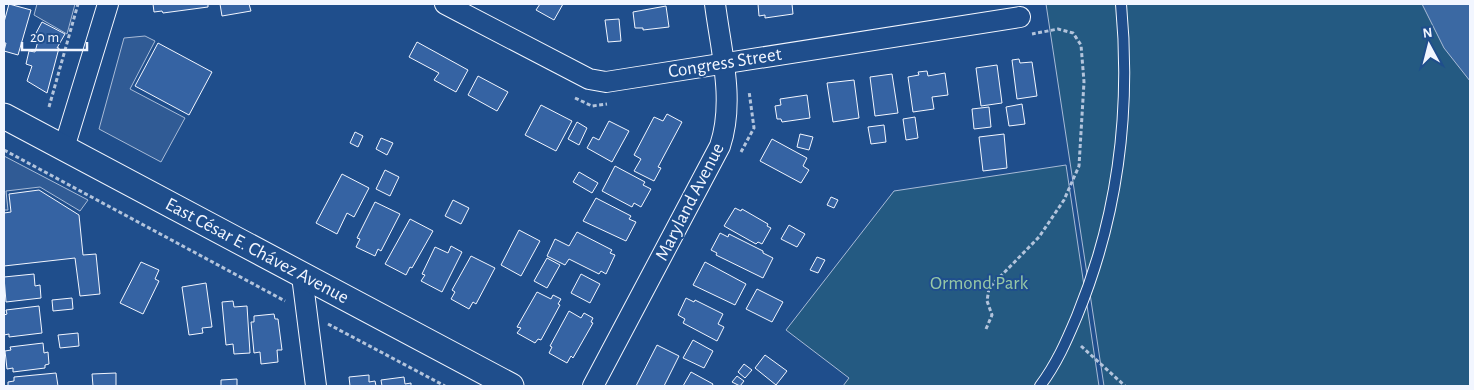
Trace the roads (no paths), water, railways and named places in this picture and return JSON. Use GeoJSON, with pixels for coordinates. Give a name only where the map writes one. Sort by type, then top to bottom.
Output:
{"type":"FeatureCollection","features":[{"type":"Feature","properties":{"kind":"street"},"geometry":{"type":"LineString","coordinates":[[64,148],[108,4]]}},
{"type":"Feature","properties":{"kind":"street","name":"Congress Street"},"geometry":{"type":"LineString","coordinates":[[446,4],[589,79],[606,82],[1020,17]]}},
{"type":"Feature","properties":{"kind":"street","name":"Maryland Avenue"},"geometry":{"type":"LineString","coordinates":[[593,386],[720,146],[726,127],[728,108],[715,4]]}},
{"type":"Feature","properties":{"kind":"street","name":"East César E. Chávez Avenue"},"geometry":{"type":"LineString","coordinates":[[4,116],[511,386]]}},
{"type":"Feature","properties":{"kind":"street"},"geometry":{"type":"LineString","coordinates":[[302,276],[316,386]]}},
{"type":"Feature","properties":{"kind":"lane"},"geometry":{"type":"LineString","coordinates":[[1040,386],[1057,362],[1094,274],[1112,203],[1123,120],[1124,38],[1121,4]]}},
{"type":"Feature","properties":{"kind":"park label","name":"Ormond Park"},"geometry":{"type":"Point","coordinates":[979,283]}}]}
